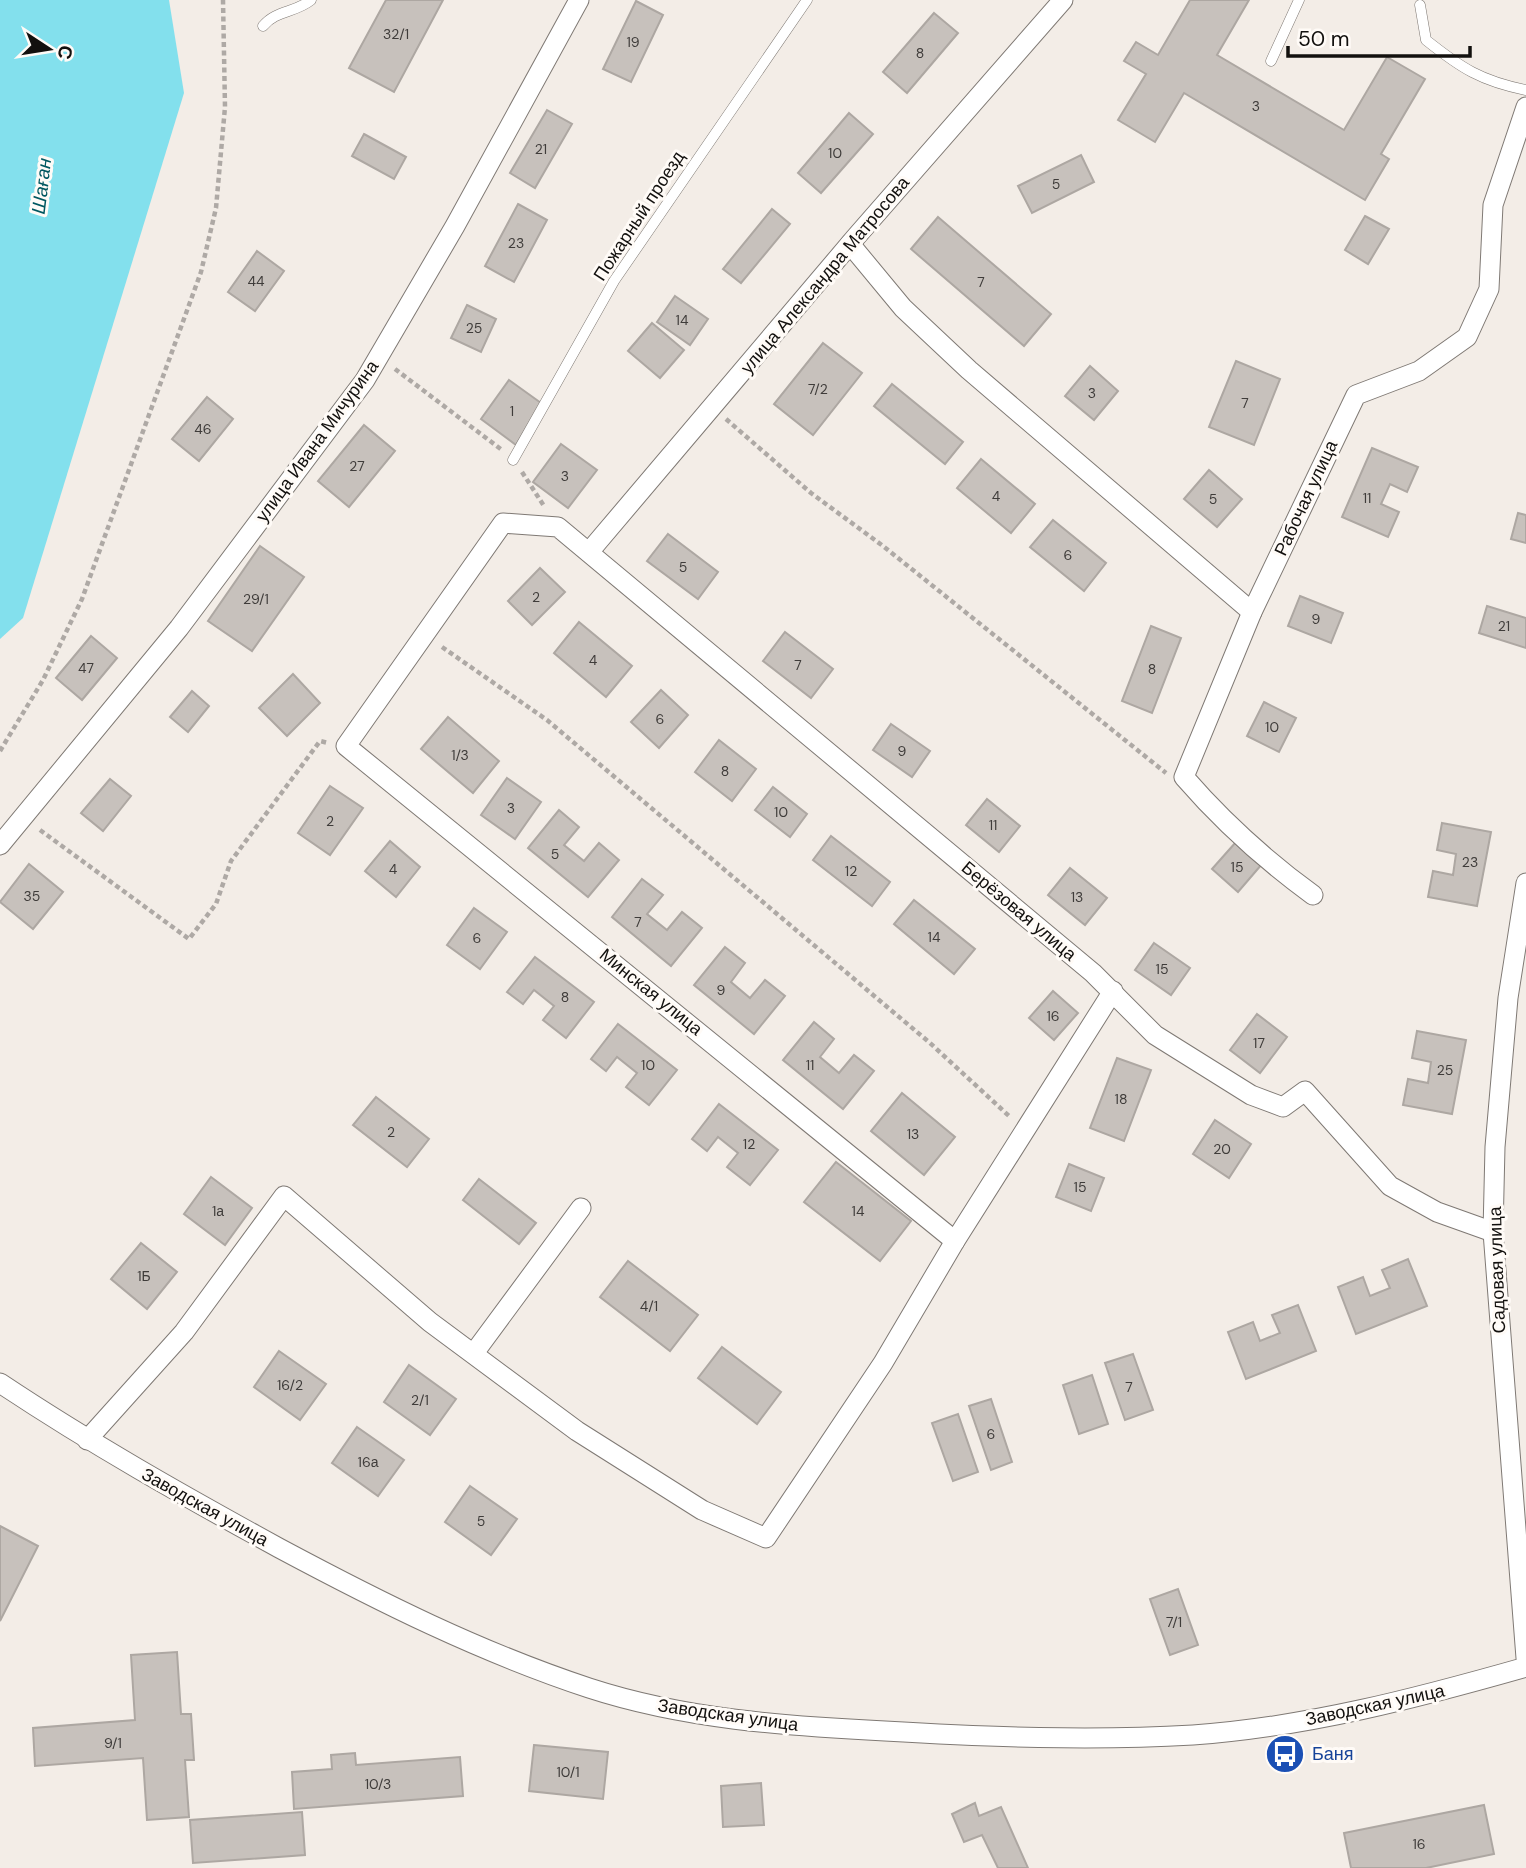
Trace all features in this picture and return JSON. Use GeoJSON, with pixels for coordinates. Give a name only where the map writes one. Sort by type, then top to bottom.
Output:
{"type":"FeatureCollection","features":[{"type":"Feature","properties":{"kind":"street","name":"улица Ивана Мичурина"},"geometry":{"type":"LineString","coordinates":[[0,845],[187,617],[289,484],[379,356],[455,226],[579,0]]}},
{"type":"Feature","properties":{"kind":"street","name":"улица Александра Матросова"},"geometry":{"type":"LineString","coordinates":[[589,552],[850,244],[1063,0]]}},
{"type":"Feature","properties":{"kind":"street","name":"Рабочая улица"},"geometry":{"type":"LineString","coordinates":[[1184,777],[1252,612],[1356,394],[1419,370],[1466,337],[1489,289],[1493,205],[1526,107]]}},
{"type":"Feature","properties":{"kind":"street"},"geometry":{"type":"LineString","coordinates":[[850,244],[903,308],[969,370],[1252,612]]}},
{"type":"Feature","properties":{"kind":"street"},"geometry":{"type":"LineString","coordinates":[[346,746],[503,523],[558,527]]}},
{"type":"Feature","properties":{"kind":"street","name":"Берёзовая улица"},"geometry":{"type":"LineString","coordinates":[[558,527],[1113,991],[1155,1035],[1251,1095],[1283,1107],[1305,1091],[1390,1186],[1437,1212],[1493,1232]]}},
{"type":"Feature","properties":{"kind":"street","name":"Минская улица"},"geometry":{"type":"LineString","coordinates":[[346,746],[955,1241]]}},
{"type":"Feature","properties":{"kind":"street"},"geometry":{"type":"LineString","coordinates":[[1184,777],[1219,817],[1271,864],[1313,895]]}},
{"type":"Feature","properties":{"kind":"street","name":"Садовая улица"},"geometry":{"type":"LineString","coordinates":[[1526,883],[1507,998],[1495,1147],[1493,1232],[1526,1658]]}},
{"type":"Feature","properties":{"kind":"street"},"geometry":{"type":"LineString","coordinates":[[87,1440],[184,1332],[284,1196],[430,1322],[577,1431],[702,1510],[765,1538],[883,1363],[955,1241],[1113,991]]}},
{"type":"Feature","properties":{"kind":"street"},"geometry":{"type":"LineString","coordinates":[[474,1353],[581,1208]]}},
{"type":"Feature","properties":{"kind":"street","name":"Заводская улица"},"geometry":{"type":"LineString","coordinates":[[0,1383],[87,1440],[185,1497],[388,1606],[467,1643],[590,1688],[655,1706],[729,1718],[953,1735],[1082,1738],[1195,1734],[1304,1721],[1402,1702],[1526,1667]]}},
{"type":"Feature","properties":{"kind":"lane"},"geometry":{"type":"LineString","coordinates":[[262,26],[271,15],[300,9],[311,0]]}},
{"type":"Feature","properties":{"kind":"lane","name":"Пожарный проезд"},"geometry":{"type":"LineString","coordinates":[[513,460],[614,281],[807,0]]}},
{"type":"Feature","properties":{"kind":"lane"},"geometry":{"type":"LineString","coordinates":[[1271,61],[1299,0]]}},
{"type":"Feature","properties":{"kind":"lane"},"geometry":{"type":"LineString","coordinates":[[1420,5],[1426,40],[1453,62],[1489,82],[1526,90]]}},
{"type":"Feature","properties":{"kind":"path"},"geometry":{"type":"LineString","coordinates":[[0,751],[43,680],[82,599],[201,272],[216,208],[225,107],[223,0]]}},
{"type":"Feature","properties":{"kind":"path"},"geometry":{"type":"LineString","coordinates":[[379,356],[513,460],[558,527]]}},
{"type":"Feature","properties":{"kind":"path"},"geometry":{"type":"LineString","coordinates":[[713,408],[811,493],[883,546],[1163,773],[1184,777]]}},
{"type":"Feature","properties":{"kind":"path"},"geometry":{"type":"LineString","coordinates":[[424,635],[547,720],[930,1043],[1025,1130]]}},
{"type":"Feature","properties":{"kind":"path"},"geometry":{"type":"LineString","coordinates":[[23,817],[189,939],[216,904],[231,860],[320,741],[346,746]]}},
{"type":"Feature","properties":{"kind":"water","name":"Шаған"},"geometry":{"type":"Polygon","coordinates":[[[0,0],[169,0],[184,93],[23,618],[0,639],[0,0]]]}},
{"type":"Feature","properties":{"kind":"building"},"geometry":{"type":"Polygon","coordinates":[[[386,0],[443,0],[394,92],[349,68],[386,0]]]}},
{"type":"Feature","properties":{"kind":"building"},"geometry":{"type":"Polygon","coordinates":[[[1190,0],[1249,0],[1217,55],[1344,130],[1387,57],[1425,79],[1381,154],[1389,159],[1365,200],[1184,93],[1155,142],[1118,120],[1146,74],[1124,61],[1136,42],[1158,55],[1190,0]]]}},
{"type":"Feature","properties":{"kind":"building"},"geometry":{"type":"Polygon","coordinates":[[[636,1],[663,15],[631,82],[603,69],[636,1]]]}},
{"type":"Feature","properties":{"kind":"building"},"geometry":{"type":"Polygon","coordinates":[[[934,13],[958,33],[907,93],[883,72],[934,13]]]}},
{"type":"Feature","properties":{"kind":"building"},"geometry":{"type":"Polygon","coordinates":[[[547,110],[572,124],[535,188],[510,173],[547,110]]]}},
{"type":"Feature","properties":{"kind":"building"},"geometry":{"type":"Polygon","coordinates":[[[849,113],[873,134],[821,193],[798,173],[849,113]]]}},
{"type":"Feature","properties":{"kind":"building"},"geometry":{"type":"Polygon","coordinates":[[[364,134],[406,157],[394,179],[352,156],[364,134]]]}},
{"type":"Feature","properties":{"kind":"building"},"geometry":{"type":"Polygon","coordinates":[[[1081,155],[1094,182],[1032,213],[1018,186],[1081,155]]]}},
{"type":"Feature","properties":{"kind":"building"},"geometry":{"type":"Polygon","coordinates":[[[518,204],[547,220],[514,282],[485,266],[518,204]]]}},
{"type":"Feature","properties":{"kind":"building"},"geometry":{"type":"Polygon","coordinates":[[[772,209],[790,224],[741,283],[723,269],[772,209]]]}},
{"type":"Feature","properties":{"kind":"building"},"geometry":{"type":"Polygon","coordinates":[[[1365,216],[1389,229],[1368,264],[1345,250],[1365,216]]]}},
{"type":"Feature","properties":{"kind":"building"},"geometry":{"type":"Polygon","coordinates":[[[938,217],[1051,314],[1024,346],[911,249],[938,217]]]}},
{"type":"Feature","properties":{"kind":"building"},"geometry":{"type":"Polygon","coordinates":[[[257,251],[284,271],[255,311],[228,292],[257,251]]]}},
{"type":"Feature","properties":{"kind":"building"},"geometry":{"type":"Polygon","coordinates":[[[675,296],[708,319],[690,345],[657,322],[675,296]]]}},
{"type":"Feature","properties":{"kind":"building"},"geometry":{"type":"Polygon","coordinates":[[[467,305],[496,319],[481,352],[451,338],[467,305]]]}},
{"type":"Feature","properties":{"kind":"building"},"geometry":{"type":"Polygon","coordinates":[[[652,323],[684,350],[660,378],[628,351],[652,323]]]}},
{"type":"Feature","properties":{"kind":"building"},"geometry":{"type":"Polygon","coordinates":[[[823,343],[862,373],[813,435],[774,404],[823,343]]]}},
{"type":"Feature","properties":{"kind":"building"},"geometry":{"type":"Polygon","coordinates":[[[1236,361],[1280,379],[1254,445],[1209,427],[1236,361]]]}},
{"type":"Feature","properties":{"kind":"building"},"geometry":{"type":"Polygon","coordinates":[[[1090,366],[1118,391],[1094,420],[1065,396],[1090,366]]]}},
{"type":"Feature","properties":{"kind":"building"},"geometry":{"type":"Polygon","coordinates":[[[509,380],[541,403],[516,445],[481,419],[509,380]]]}},
{"type":"Feature","properties":{"kind":"building"},"geometry":{"type":"Polygon","coordinates":[[[892,384],[963,442],[945,464],[874,406],[892,384]]]}},
{"type":"Feature","properties":{"kind":"building"},"geometry":{"type":"Polygon","coordinates":[[[207,397],[233,419],[199,461],[172,439],[207,397]]]}},
{"type":"Feature","properties":{"kind":"building"},"geometry":{"type":"Polygon","coordinates":[[[364,425],[395,451],[349,507],[318,481],[364,425]]]}},
{"type":"Feature","properties":{"kind":"building"},"geometry":{"type":"Polygon","coordinates":[[[561,444],[597,470],[568,508],[533,482],[561,444]]]}},
{"type":"Feature","properties":{"kind":"building"},"geometry":{"type":"Polygon","coordinates":[[[1372,448],[1418,467],[1407,492],[1390,484],[1381,504],[1399,512],[1388,537],[1342,517],[1372,448]]]}},
{"type":"Feature","properties":{"kind":"building"},"geometry":{"type":"Polygon","coordinates":[[[981,459],[1035,504],[1011,533],[957,488],[981,459]]]}},
{"type":"Feature","properties":{"kind":"building"},"geometry":{"type":"Polygon","coordinates":[[[1209,470],[1242,499],[1217,527],[1184,499],[1209,470]]]}},
{"type":"Feature","properties":{"kind":"building"},"geometry":{"type":"Polygon","coordinates":[[[1518,513],[1526,515],[1526,543],[1511,539],[1518,513]]]}},
{"type":"Feature","properties":{"kind":"building"},"geometry":{"type":"Polygon","coordinates":[[[1053,520],[1106,563],[1084,591],[1030,547],[1053,520]]]}},
{"type":"Feature","properties":{"kind":"building"},"geometry":{"type":"Polygon","coordinates":[[[668,534],[718,572],[698,599],[647,561],[668,534]]]}},
{"type":"Feature","properties":{"kind":"building"},"geometry":{"type":"Polygon","coordinates":[[[260,546],[304,577],[252,651],[208,621],[260,546]]]}},
{"type":"Feature","properties":{"kind":"building"},"geometry":{"type":"Polygon","coordinates":[[[540,568],[565,592],[532,625],[508,601],[540,568]]]}},
{"type":"Feature","properties":{"kind":"building"},"geometry":{"type":"Polygon","coordinates":[[[1300,596],[1343,613],[1331,643],[1288,626],[1300,596]]]}},
{"type":"Feature","properties":{"kind":"building"},"geometry":{"type":"Polygon","coordinates":[[[1487,606],[1526,618],[1526,648],[1479,633],[1487,606]]]}},
{"type":"Feature","properties":{"kind":"building"},"geometry":{"type":"Polygon","coordinates":[[[579,622],[632,666],[606,697],[554,653],[579,622]]]}},
{"type":"Feature","properties":{"kind":"building"},"geometry":{"type":"Polygon","coordinates":[[[1151,626],[1181,638],[1152,713],[1122,701],[1151,626]]]}},
{"type":"Feature","properties":{"kind":"building"},"geometry":{"type":"Polygon","coordinates":[[[785,632],[833,669],[811,698],[763,661],[785,632]]]}},
{"type":"Feature","properties":{"kind":"building"},"geometry":{"type":"Polygon","coordinates":[[[91,636],[117,658],[82,700],[56,678],[91,636]]]}},
{"type":"Feature","properties":{"kind":"building"},"geometry":{"type":"Polygon","coordinates":[[[293,674],[320,703],[287,736],[259,708],[293,674]]]}},
{"type":"Feature","properties":{"kind":"building"},"geometry":{"type":"Polygon","coordinates":[[[661,690],[688,715],[659,748],[631,722],[661,690]]]}},
{"type":"Feature","properties":{"kind":"building"},"geometry":{"type":"Polygon","coordinates":[[[192,691],[209,706],[188,732],[170,717],[192,691]]]}},
{"type":"Feature","properties":{"kind":"building"},"geometry":{"type":"Polygon","coordinates":[[[1264,702],[1296,718],[1279,752],[1247,736],[1264,702]]]}},
{"type":"Feature","properties":{"kind":"building"},"geometry":{"type":"Polygon","coordinates":[[[448,717],[499,761],[473,793],[421,749],[448,717]]]}},
{"type":"Feature","properties":{"kind":"building"},"geometry":{"type":"Polygon","coordinates":[[[891,724],[930,751],[912,777],[873,750],[891,724]]]}},
{"type":"Feature","properties":{"kind":"building"},"geometry":{"type":"Polygon","coordinates":[[[719,740],[756,769],[732,801],[695,772],[719,740]]]}},
{"type":"Feature","properties":{"kind":"building"},"geometry":{"type":"Polygon","coordinates":[[[507,778],[541,802],[515,839],[481,815],[507,778]]]}},
{"type":"Feature","properties":{"kind":"building"},"geometry":{"type":"Polygon","coordinates":[[[110,779],[131,796],[103,831],[81,813],[110,779]]]}},
{"type":"Feature","properties":{"kind":"building"},"geometry":{"type":"Polygon","coordinates":[[[330,786],[363,808],[330,855],[298,833],[330,786]]]}},
{"type":"Feature","properties":{"kind":"building"},"geometry":{"type":"Polygon","coordinates":[[[773,787],[807,814],[790,837],[755,810],[773,787]]]}},
{"type":"Feature","properties":{"kind":"building"},"geometry":{"type":"Polygon","coordinates":[[[987,799],[1020,826],[999,852],[966,825],[987,799]]]}},
{"type":"Feature","properties":{"kind":"building"},"geometry":{"type":"Polygon","coordinates":[[[559,810],[579,827],[564,845],[584,861],[599,843],[619,860],[588,897],[528,848],[559,810]]]}},
{"type":"Feature","properties":{"kind":"building"},"geometry":{"type":"Polygon","coordinates":[[[1442,823],[1491,832],[1477,906],[1428,897],[1433,871],[1453,875],[1456,854],[1437,850],[1442,823]]]}},
{"type":"Feature","properties":{"kind":"building"},"geometry":{"type":"Polygon","coordinates":[[[831,836],[890,882],[872,906],[813,860],[831,836]]]}},
{"type":"Feature","properties":{"kind":"building"},"geometry":{"type":"Polygon","coordinates":[[[390,841],[420,867],[396,897],[365,871],[390,841]]]}},
{"type":"Feature","properties":{"kind":"building"},"geometry":{"type":"Polygon","coordinates":[[[1236,842],[1262,864],[1238,892],[1212,869],[1236,842]]]}},
{"type":"Feature","properties":{"kind":"building"},"geometry":{"type":"Polygon","coordinates":[[[29,864],[63,892],[33,929],[0,902],[29,864]]]}},
{"type":"Feature","properties":{"kind":"building"},"geometry":{"type":"Polygon","coordinates":[[[1070,868],[1107,898],[1085,925],[1048,895],[1070,868]]]}},
{"type":"Feature","properties":{"kind":"building"},"geometry":{"type":"Polygon","coordinates":[[[642,879],[663,895],[647,914],[667,930],[682,912],[702,928],[671,966],[612,917],[642,879]]]}},
{"type":"Feature","properties":{"kind":"building"},"geometry":{"type":"Polygon","coordinates":[[[914,900],[975,949],[954,974],[894,924],[914,900]]]}},
{"type":"Feature","properties":{"kind":"building"},"geometry":{"type":"Polygon","coordinates":[[[474,908],[507,932],[480,969],[447,945],[474,908]]]}},
{"type":"Feature","properties":{"kind":"building"},"geometry":{"type":"Polygon","coordinates":[[[1154,943],[1190,968],[1171,995],[1135,970],[1154,943]]]}},
{"type":"Feature","properties":{"kind":"building"},"geometry":{"type":"Polygon","coordinates":[[[725,947],[745,963],[731,982],[750,998],[765,980],[785,996],[754,1034],[694,985],[725,947]]]}},
{"type":"Feature","properties":{"kind":"building"},"geometry":{"type":"Polygon","coordinates":[[[535,957],[594,1002],[566,1038],[543,1020],[554,1006],[534,990],[523,1004],[507,992],[535,957]]]}},
{"type":"Feature","properties":{"kind":"building"},"geometry":{"type":"Polygon","coordinates":[[[1053,991],[1078,1013],[1054,1040],[1029,1018],[1053,991]]]}},
{"type":"Feature","properties":{"kind":"building"},"geometry":{"type":"Polygon","coordinates":[[[1257,1014],[1287,1037],[1260,1073],[1230,1050],[1257,1014]]]}},
{"type":"Feature","properties":{"kind":"building"},"geometry":{"type":"Polygon","coordinates":[[[814,1022],[834,1039],[820,1057],[839,1073],[854,1055],[874,1071],[843,1109],[783,1060],[814,1022]]]}},
{"type":"Feature","properties":{"kind":"building"},"geometry":{"type":"Polygon","coordinates":[[[618,1024],[677,1070],[649,1105],[626,1087],[637,1073],[617,1057],[606,1071],[591,1059],[618,1024]]]}},
{"type":"Feature","properties":{"kind":"building"},"geometry":{"type":"Polygon","coordinates":[[[1417,1031],[1466,1040],[1452,1114],[1403,1105],[1408,1079],[1428,1083],[1431,1062],[1412,1058],[1417,1031]]]}},
{"type":"Feature","properties":{"kind":"building"},"geometry":{"type":"Polygon","coordinates":[[[1117,1058],[1151,1070],[1124,1141],[1090,1128],[1117,1058]]]}},
{"type":"Feature","properties":{"kind":"building"},"geometry":{"type":"Polygon","coordinates":[[[902,1093],[955,1137],[924,1175],[871,1131],[902,1093]]]}},
{"type":"Feature","properties":{"kind":"building"},"geometry":{"type":"Polygon","coordinates":[[[376,1097],[429,1139],[407,1167],[353,1125],[376,1097]]]}},
{"type":"Feature","properties":{"kind":"building"},"geometry":{"type":"Polygon","coordinates":[[[719,1104],[778,1150],[750,1185],[727,1167],[738,1153],[718,1137],[707,1151],[692,1139],[719,1104]]]}},
{"type":"Feature","properties":{"kind":"building"},"geometry":{"type":"Polygon","coordinates":[[[1215,1120],[1251,1144],[1229,1178],[1193,1154],[1215,1120]]]}},
{"type":"Feature","properties":{"kind":"building"},"geometry":{"type":"Polygon","coordinates":[[[836,1162],[911,1221],[880,1261],[804,1202],[836,1162]]]}},
{"type":"Feature","properties":{"kind":"building"},"geometry":{"type":"Polygon","coordinates":[[[1069,1164],[1104,1178],[1091,1211],[1056,1197],[1069,1164]]]}},
{"type":"Feature","properties":{"kind":"building"},"geometry":{"type":"Polygon","coordinates":[[[211,1177],[252,1208],[225,1245],[184,1214],[211,1177]]]}},
{"type":"Feature","properties":{"kind":"building"},"geometry":{"type":"Polygon","coordinates":[[[479,1179],[536,1223],[519,1244],[463,1200],[479,1179]]]}},
{"type":"Feature","properties":{"kind":"building"},"geometry":{"type":"Polygon","coordinates":[[[141,1243],[177,1272],[147,1309],[111,1279],[141,1243]]]}},
{"type":"Feature","properties":{"kind":"building"},"geometry":{"type":"Polygon","coordinates":[[[1408,1259],[1427,1306],[1356,1334],[1338,1287],[1363,1277],[1370,1296],[1390,1288],[1382,1270],[1408,1259]]]}},
{"type":"Feature","properties":{"kind":"building"},"geometry":{"type":"Polygon","coordinates":[[[628,1261],[698,1315],[670,1351],[600,1297],[628,1261]]]}},
{"type":"Feature","properties":{"kind":"building"},"geometry":{"type":"Polygon","coordinates":[[[1298,1305],[1316,1351],[1246,1379],[1228,1332],[1253,1322],[1260,1341],[1280,1333],[1272,1315],[1298,1305]]]}},
{"type":"Feature","properties":{"kind":"building"},"geometry":{"type":"Polygon","coordinates":[[[722,1347],[781,1392],[757,1424],[698,1378],[722,1347]]]}},
{"type":"Feature","properties":{"kind":"building"},"geometry":{"type":"Polygon","coordinates":[[[279,1351],[326,1384],[300,1420],[254,1387],[279,1351]]]}},
{"type":"Feature","properties":{"kind":"building"},"geometry":{"type":"Polygon","coordinates":[[[1133,1354],[1153,1410],[1125,1420],[1105,1363],[1133,1354]]]}},
{"type":"Feature","properties":{"kind":"building"},"geometry":{"type":"Polygon","coordinates":[[[409,1365],[456,1399],[430,1435],[384,1402],[409,1365]]]}},
{"type":"Feature","properties":{"kind":"building"},"geometry":{"type":"Polygon","coordinates":[[[1092,1375],[1108,1424],[1079,1434],[1063,1385],[1092,1375]]]}},
{"type":"Feature","properties":{"kind":"building"},"geometry":{"type":"Polygon","coordinates":[[[991,1399],[1012,1462],[991,1470],[969,1406],[991,1399]]]}},
{"type":"Feature","properties":{"kind":"building"},"geometry":{"type":"Polygon","coordinates":[[[958,1414],[978,1472],[953,1481],[932,1423],[958,1414]]]}},
{"type":"Feature","properties":{"kind":"building"},"geometry":{"type":"Polygon","coordinates":[[[357,1427],[404,1460],[378,1496],[332,1463],[357,1427]]]}},
{"type":"Feature","properties":{"kind":"building"},"geometry":{"type":"Polygon","coordinates":[[[470,1486],[517,1519],[491,1555],[445,1522],[470,1486]]]}},
{"type":"Feature","properties":{"kind":"building"},"geometry":{"type":"Polygon","coordinates":[[[0,1526],[38,1546],[0,1621],[0,1526]]]}},
{"type":"Feature","properties":{"kind":"building"},"geometry":{"type":"Polygon","coordinates":[[[1178,1589],[1198,1645],[1170,1655],[1150,1599],[1178,1589]]]}},
{"type":"Feature","properties":{"kind":"building"},"geometry":{"type":"Polygon","coordinates":[[[177,1652],[181,1714],[191,1714],[194,1760],[185,1760],[189,1817],[147,1820],[143,1758],[35,1766],[33,1728],[135,1720],[131,1655],[177,1652]]]}},
{"type":"Feature","properties":{"kind":"building"},"geometry":{"type":"Polygon","coordinates":[[[534,1745],[608,1752],[603,1799],[529,1791],[534,1745]]]}},
{"type":"Feature","properties":{"kind":"building"},"geometry":{"type":"Polygon","coordinates":[[[355,1753],[356,1765],[460,1757],[463,1796],[294,1809],[292,1772],[332,1769],[331,1755],[355,1753]]]}},
{"type":"Feature","properties":{"kind":"building"},"geometry":{"type":"Polygon","coordinates":[[[761,1783],[764,1825],[723,1827],[721,1786],[761,1783]]]}},
{"type":"Feature","properties":{"kind":"building"},"geometry":{"type":"Polygon","coordinates":[[[975,1803],[979,1816],[1001,1807],[1028,1868],[998,1868],[982,1835],[964,1842],[952,1814],[975,1803]]]}},
{"type":"Feature","properties":{"kind":"building"},"geometry":{"type":"Polygon","coordinates":[[[1484,1805],[1494,1854],[1426,1868],[1351,1868],[1344,1833],[1484,1805]]]}},
{"type":"Feature","properties":{"kind":"building"},"geometry":{"type":"Polygon","coordinates":[[[302,1812],[305,1855],[193,1863],[190,1820],[302,1812]]]}},
{"type":"Feature","properties":{"kind":"place","name":"Баня"},"geometry":{"type":"Point","coordinates":[1285,1754]}}]}
